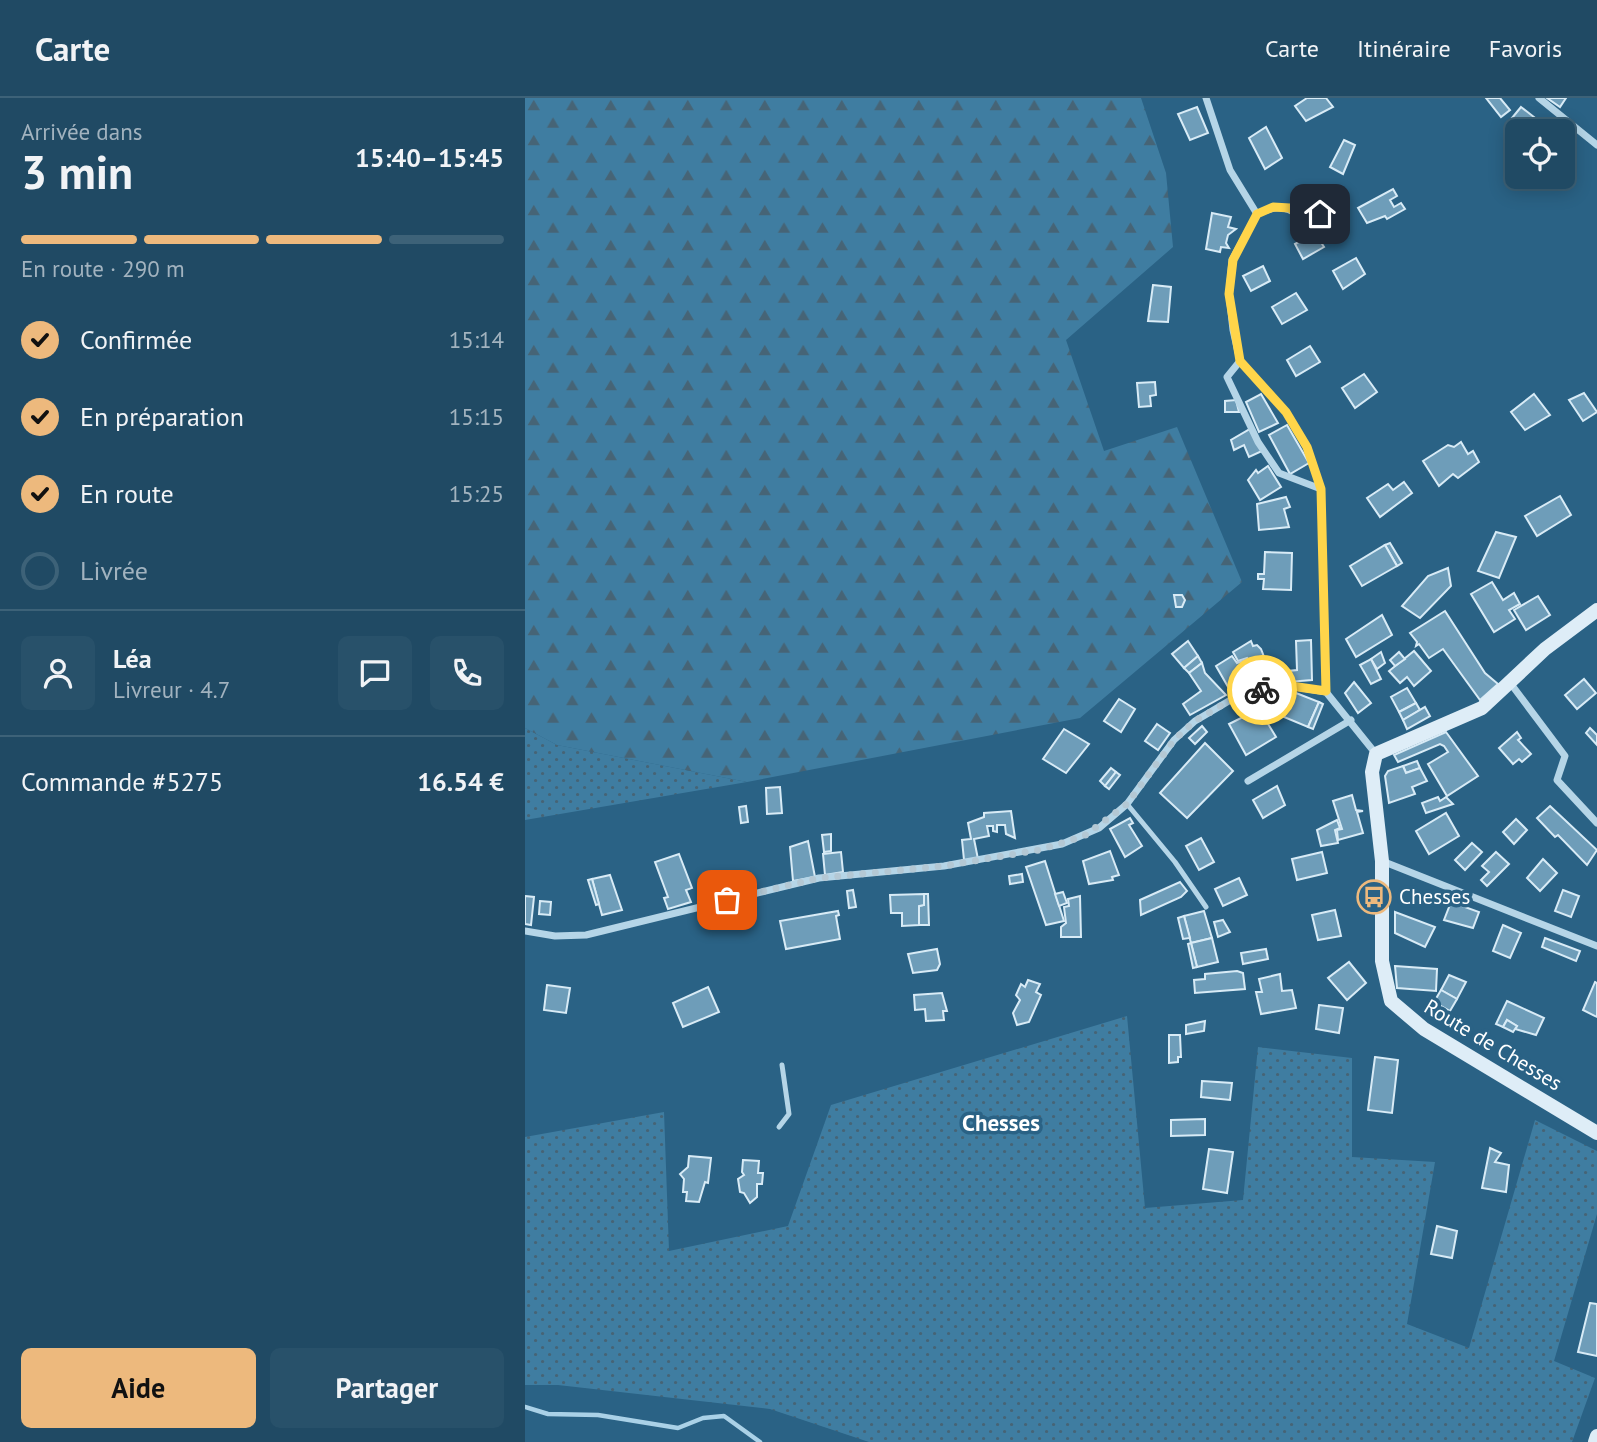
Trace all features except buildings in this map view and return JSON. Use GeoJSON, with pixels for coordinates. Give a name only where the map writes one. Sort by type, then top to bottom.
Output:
{"type":"FeatureCollection","features":[{"type":"Feature","properties":{"kind":"main road"},"geometry":{"type":"LineString","coordinates":[[1376,754],[1482,708],[1511,684],[1545,649],[1597,610]]}},
{"type":"Feature","properties":{"kind":"main road","name":"Route de Chesses"},"geometry":{"type":"LineString","coordinates":[[1376,754],[1372,772],[1382,861],[1382,961],[1391,1001],[1424,1029],[1597,1133]]}},
{"type":"Feature","properties":{"kind":"main road"},"geometry":{"type":"LineString","coordinates":[[1595,1442],[1597,1436]]}},
{"type":"Feature","properties":{"kind":"street"},"geometry":{"type":"LineString","coordinates":[[1206,98],[1230,170],[1257,214]]}},
{"type":"Feature","properties":{"kind":"street"},"geometry":{"type":"LineString","coordinates":[[1539,98],[1597,145]]}},
{"type":"Feature","properties":{"kind":"street"},"geometry":{"type":"LineString","coordinates":[[1333,207],[1306,221],[1290,208],[1273,207],[1257,214],[1233,260],[1229,294],[1240,361],[1286,412],[1307,447],[1321,489],[1326,691],[1376,754]]}},
{"type":"Feature","properties":{"kind":"street"},"geometry":{"type":"LineString","coordinates":[[1240,361],[1227,377],[1258,442],[1279,473],[1321,489]]}},
{"type":"Feature","properties":{"kind":"street"},"geometry":{"type":"LineString","coordinates":[[1511,684],[1565,756],[1557,780],[1597,823]]}},
{"type":"Feature","properties":{"kind":"street"},"geometry":{"type":"LineString","coordinates":[[525,932],[555,936],[586,935],[819,878],[944,866],[1039,850],[1084,836],[1127,804],[1174,740],[1195,721],[1239,695],[1284,685],[1326,691]]}},
{"type":"Feature","properties":{"kind":"street"},"geometry":{"type":"LineString","coordinates":[[1248,781],[1351,720]]}},
{"type":"Feature","properties":{"kind":"street"},"geometry":{"type":"LineString","coordinates":[[1382,861],[1597,946]]}},
{"type":"Feature","properties":{"kind":"lane"},"geometry":{"type":"LineString","coordinates":[[1127,804],[1175,862],[1206,907]]}},
{"type":"Feature","properties":{"kind":"lane"},"geometry":{"type":"LineString","coordinates":[[779,1127],[789,1115],[782,1065]]}},
{"type":"Feature","properties":{"kind":"green space"},"geometry":{"type":"Polygon","coordinates":[[[525,98],[1141,98],[1166,173],[1173,247],[1066,340],[1104,451],[1177,427],[1242,582],[1080,718],[747,782],[557,745],[525,728],[525,98]]]}},
{"type":"Feature","properties":{"kind":"green space"},"geometry":{"type":"Polygon","coordinates":[[[525,728],[557,745],[747,782],[525,820],[525,728]]]}},
{"type":"Feature","properties":{"kind":"green space"},"geometry":{"type":"Polygon","coordinates":[[[1127,1016],[1145,1208],[1243,1200],[1258,1047],[1352,1058],[1352,1157],[1435,1162],[1407,1324],[1469,1348],[1535,1120],[1597,1151],[1597,1214],[1554,1361],[1595,1378],[1572,1442],[869,1442],[770,1409],[558,1385],[525,1385],[525,1137],[664,1112],[669,1251],[788,1226],[831,1105],[1127,1016]]]}},
{"type":"Feature","properties":{"kind":"waterway"},"geometry":{"type":"LineString","coordinates":[[525,1407],[548,1414],[598,1415],[678,1428],[703,1418],[724,1416],[760,1442]]}},
{"type":"Feature","properties":{"kind":"way so far"},"geometry":{"type":"LineString","coordinates":[[727,900],[819,878],[944,866],[1039,850],[1084,836],[1099,828],[1127,804],[1174,740],[1195,721],[1239,695],[1262,690]]}},
{"type":"Feature","properties":{"kind":"place","name":"Chesses"},"geometry":{"type":"Point","coordinates":[1374,897]}},
{"type":"Feature","properties":{"kind":"district","name":"Chesses"},"geometry":{"type":"Point","coordinates":[1001,1123]}},
{"type":"Feature","properties":{"kind":"route"},"geometry":{"type":"LineString","coordinates":[[1262,690],[1284,685],[1326,691],[1323,613],[1325,537],[1321,489],[1307,447],[1286,412],[1262,389],[1240,361],[1229,294],[1233,260],[1257,214],[1273,207],[1290,208],[1306,221],[1320,214]]}}]}
